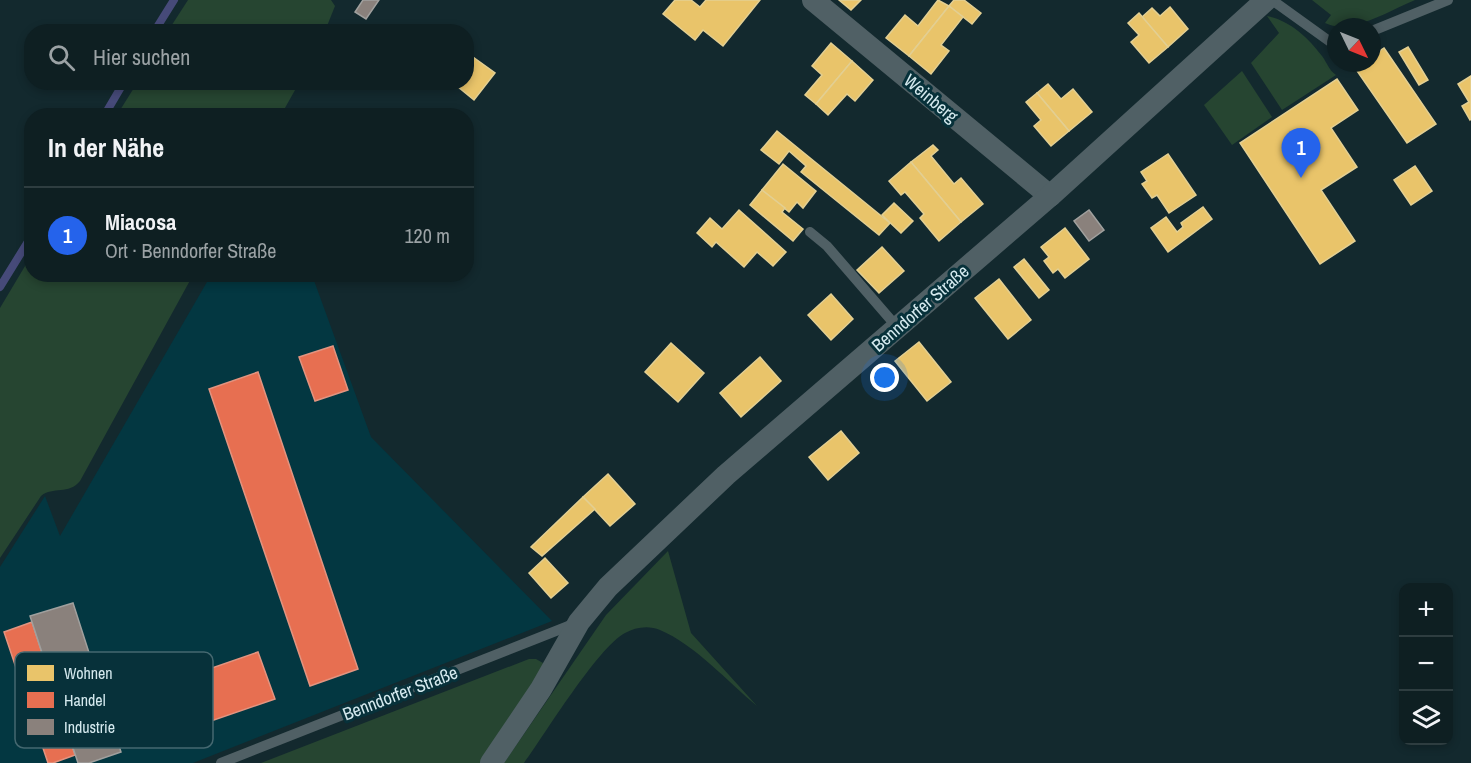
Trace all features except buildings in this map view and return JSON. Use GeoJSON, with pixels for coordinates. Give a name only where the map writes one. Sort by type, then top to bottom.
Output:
{"type":"FeatureCollection","features":[{"type":"Feature","properties":{"kind":"street","name":"Weinberg"},"geometry":{"type":"LineString","coordinates":[[813,0],[1050,196]]}},
{"type":"Feature","properties":{"kind":"street","name":"Benndorfer Straße"},"geometry":{"type":"LineString","coordinates":[[491,763],[541,689],[579,622],[608,587],[726,475],[1050,196],[1266,0]]}},
{"type":"Feature","properties":{"kind":"lane"},"geometry":{"type":"LineString","coordinates":[[1272,0],[1327,40]]}},
{"type":"Feature","properties":{"kind":"lane"},"geometry":{"type":"LineString","coordinates":[[1381,27],[1448,0]]}},
{"type":"Feature","properties":{"kind":"lane"},"geometry":{"type":"LineString","coordinates":[[810,232],[827,246],[897,327]]}},
{"type":"Feature","properties":{"kind":"lane","name":"Benndorfer Straße"},"geometry":{"type":"LineString","coordinates":[[220,763],[579,622]]}},
{"type":"Feature","properties":{"kind":"shaded area"},"geometry":{"type":"Polygon","coordinates":[[[207,282],[315,282],[371,437],[552,621],[193,763],[0,763],[0,567],[45,496],[60,536],[207,282]]]}},
{"type":"Feature","properties":{"kind":"green space"},"geometry":{"type":"Polygon","coordinates":[[[188,0],[331,0],[335,6],[328,24],[173,24],[188,0]]]}},
{"type":"Feature","properties":{"kind":"green space"},"geometry":{"type":"Polygon","coordinates":[[[1312,0],[1415,0],[1374,18],[1329,18],[1331,15],[1312,0]]]}},
{"type":"Feature","properties":{"kind":"green space"},"geometry":{"type":"Polygon","coordinates":[[[1267,16],[1283,21],[1304,36],[1322,56],[1327,64],[1327,72],[1333,72],[1336,75],[1282,110],[1251,63],[1279,33],[1267,16]]]}},
{"type":"Feature","properties":{"kind":"green space"},"geometry":{"type":"Polygon","coordinates":[[[1242,71],[1272,117],[1232,145],[1204,105],[1242,71]]]}},
{"type":"Feature","properties":{"kind":"green space"},"geometry":{"type":"Polygon","coordinates":[[[133,90],[295,90],[285,108],[121,108],[133,90]]]}},
{"type":"Feature","properties":{"kind":"green space"},"geometry":{"type":"Polygon","coordinates":[[[24,268],[24,282],[189,282],[80,481],[71,488],[51,491],[41,496],[0,558],[0,308],[24,268]]]}},
{"type":"Feature","properties":{"kind":"green space"},"geometry":{"type":"Polygon","coordinates":[[[668,551],[691,633],[757,706],[710,664],[673,636],[656,628],[633,629],[614,641],[601,655],[572,692],[524,763],[504,763],[606,615],[668,551]]]}},
{"type":"Feature","properties":{"kind":"green space"},"geometry":{"type":"Polygon","coordinates":[[[529,659],[536,659],[543,663],[542,671],[484,763],[261,763],[529,659]]]}},
{"type":"Feature","properties":{"kind":"waterway"},"geometry":{"type":"LineString","coordinates":[[159,24],[174,0]]}},
{"type":"Feature","properties":{"kind":"waterway"},"geometry":{"type":"LineString","coordinates":[[109,108],[119,90]]}},
{"type":"Feature","properties":{"kind":"waterway"},"geometry":{"type":"LineString","coordinates":[[0,287],[24,248]]}},
{"type":"Feature","properties":{"kind":"place","name":"Miacosa"},"geometry":{"type":"Point","coordinates":[1301,178]}}]}
